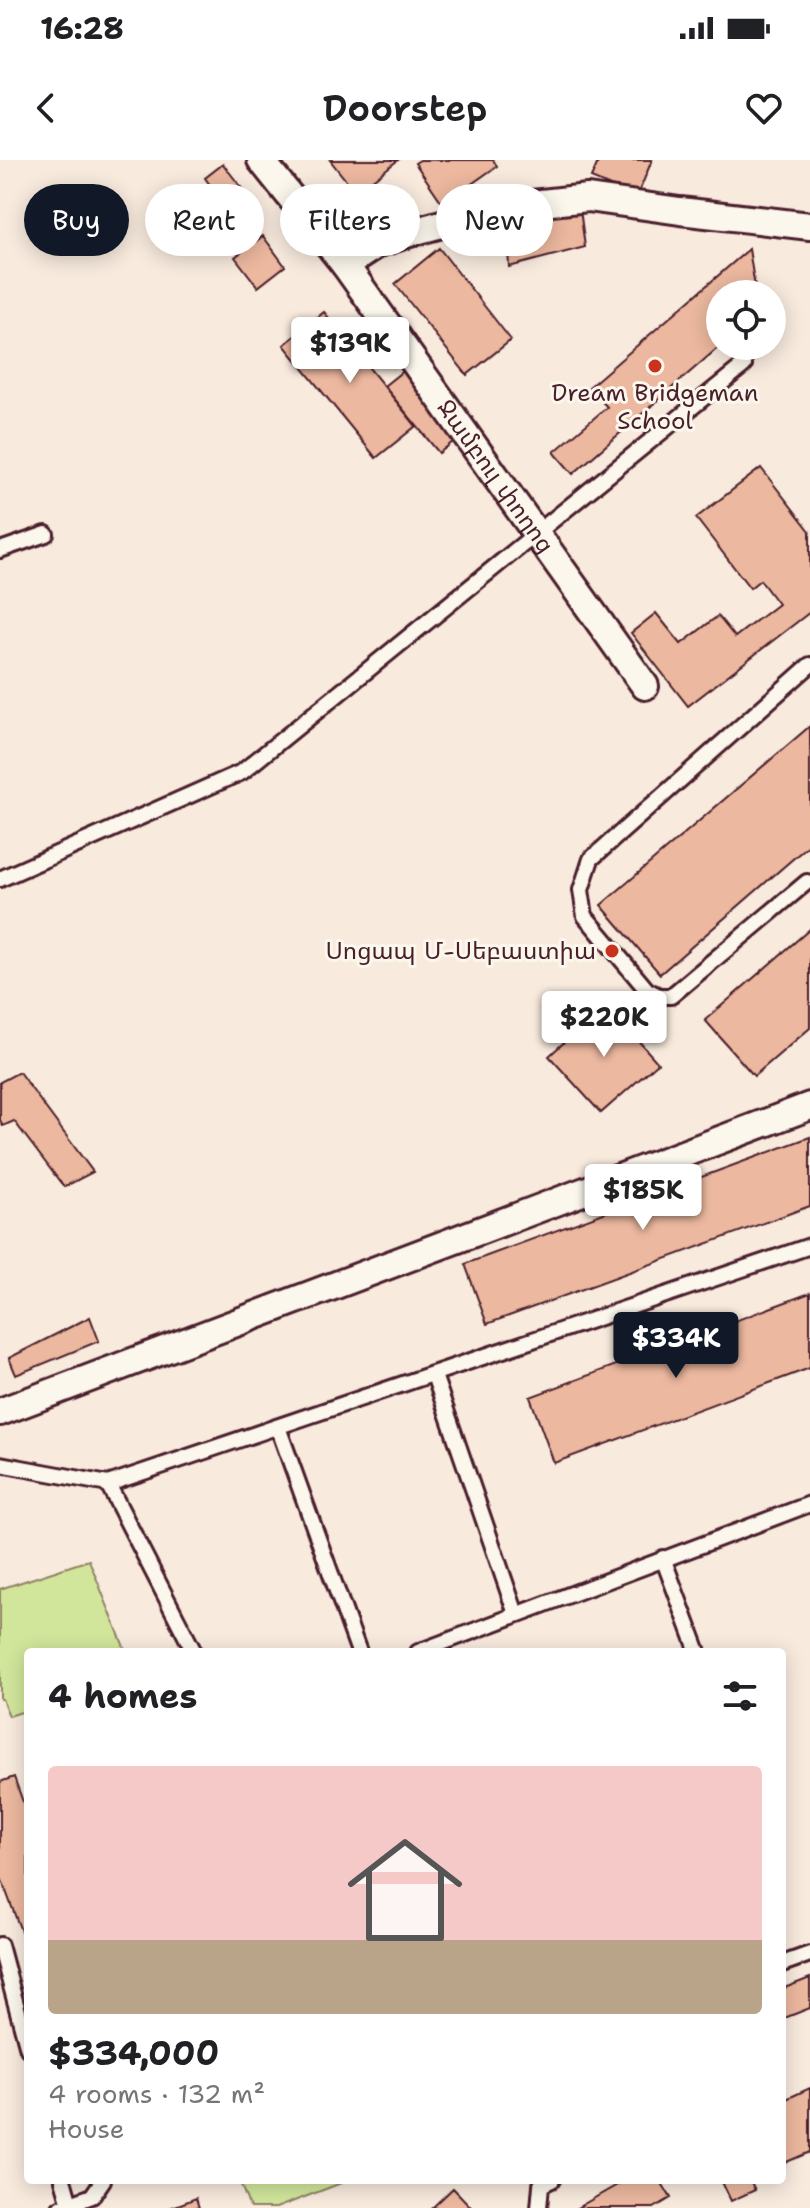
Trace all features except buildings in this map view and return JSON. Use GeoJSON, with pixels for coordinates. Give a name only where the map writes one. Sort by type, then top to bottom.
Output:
{"type":"FeatureCollection","features":[{"type":"Feature","properties":{"kind":"street","name":"Ջամբուլ փողոց"},"geometry":{"type":"LineString","coordinates":[[261,160],[345,265],[645,686]]}},
{"type":"Feature","properties":{"kind":"street"},"geometry":{"type":"LineString","coordinates":[[345,265],[379,243],[416,231],[504,207],[588,198],[810,226]]}},
{"type":"Feature","properties":{"kind":"street"},"geometry":{"type":"LineString","coordinates":[[0,1412],[810,1106]]}},
{"type":"Feature","properties":{"kind":"lane"},"geometry":{"type":"LineString","coordinates":[[0,879],[242,772],[744,365]]}},
{"type":"Feature","properties":{"kind":"lane"},"geometry":{"type":"LineString","coordinates":[[0,550],[46,534]]}},
{"type":"Feature","properties":{"kind":"lane"},"geometry":{"type":"LineString","coordinates":[[807,882],[671,996],[659,996],[647,990],[629,969],[585,916],[581,890],[591,859],[810,665]]}},
{"type":"Feature","properties":{"kind":"lane"},"geometry":{"type":"LineString","coordinates":[[0,1464],[108,1484],[810,1246]]}},
{"type":"Feature","properties":{"kind":"lane"},"geometry":{"type":"LineString","coordinates":[[434,1375],[516,1614]]}},
{"type":"Feature","properties":{"kind":"lane"},"geometry":{"type":"LineString","coordinates":[[278,1427],[358,1648]]}},
{"type":"Feature","properties":{"kind":"lane"},"geometry":{"type":"LineString","coordinates":[[108,1484],[192,1648]]}},
{"type":"Feature","properties":{"kind":"lane"},"geometry":{"type":"LineString","coordinates":[[428,1648],[810,1504]]}},
{"type":"Feature","properties":{"kind":"lane"},"geometry":{"type":"LineString","coordinates":[[663,1558],[697,1648]]}},
{"type":"Feature","properties":{"kind":"lane"},"geometry":{"type":"LineString","coordinates":[[0,1945],[24,2034]]}},
{"type":"Feature","properties":{"kind":"lane"},"geometry":{"type":"LineString","coordinates":[[786,1963],[810,1954]]}},
{"type":"Feature","properties":{"kind":"lane"},"geometry":{"type":"LineString","coordinates":[[63,2184],[65,2206],[94,2202]]}},
{"type":"Feature","properties":{"kind":"lane"},"geometry":{"type":"LineString","coordinates":[[539,2208],[543,2184]]}},
{"type":"Feature","properties":{"kind":"green space"},"geometry":{"type":"Polygon","coordinates":[[[89,1560],[124,1648],[24,1648],[24,1711],[9,1716],[0,1699],[0,1589],[89,1560]]]}},
{"type":"Feature","properties":{"kind":"green space"},"geometry":{"type":"Polygon","coordinates":[[[241,2184],[339,2184],[276,2208],[250,2208],[241,2184]]]}},
{"type":"Feature","properties":{"kind":"place","name":"Dream Bridgeman School"},"geometry":{"type":"Point","coordinates":[655,366]}},
{"type":"Feature","properties":{"kind":"place","name":"Սոցապ Մ-Սեբաստիա"},"geometry":{"type":"Point","coordinates":[612,951]}}]}
